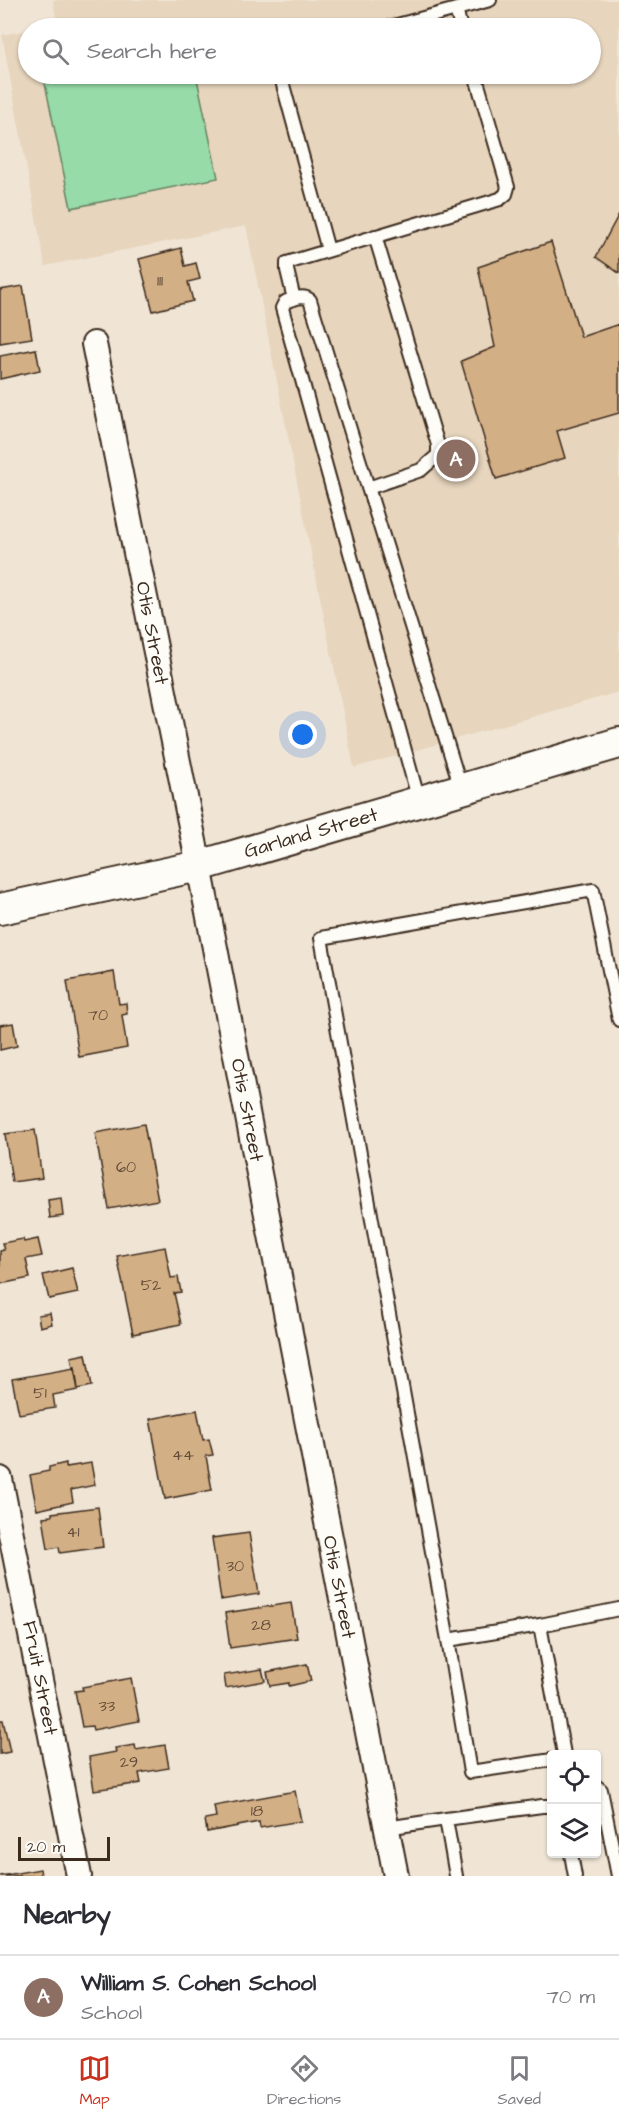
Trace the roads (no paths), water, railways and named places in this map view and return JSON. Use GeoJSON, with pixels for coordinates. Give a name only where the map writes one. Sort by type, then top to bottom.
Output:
{"type":"FeatureCollection","features":[{"type":"Feature","properties":{"kind":"street","name":"Otis Street"},"geometry":{"type":"LineString","coordinates":[[94,345],[200,866],[396,1876]]}},
{"type":"Feature","properties":{"kind":"street","name":"Garland Street"},"geometry":{"type":"LineString","coordinates":[[0,909],[200,866],[619,743]]}},
{"type":"Feature","properties":{"kind":"street","name":"Fruit Street"},"geometry":{"type":"LineString","coordinates":[[0,1479],[79,1876]]}},
{"type":"Feature","properties":{"kind":"lane"},"geometry":{"type":"LineString","coordinates":[[423,18],[490,0]]}},
{"type":"Feature","properties":{"kind":"lane"},"geometry":{"type":"LineString","coordinates":[[456,9],[458,18]]}},
{"type":"Feature","properties":{"kind":"lane"},"geometry":{"type":"LineString","coordinates":[[283,84],[328,250]]}},
{"type":"Feature","properties":{"kind":"lane"},"geometry":{"type":"LineString","coordinates":[[294,298],[287,263],[500,199],[506,194],[508,187],[478,84]]}},
{"type":"Feature","properties":{"kind":"lane"},"geometry":{"type":"LineString","coordinates":[[368,488],[421,470],[438,455],[438,445],[375,236]]}},
{"type":"Feature","properties":{"kind":"lane"},"geometry":{"type":"LineString","coordinates":[[419,802],[282,308],[285,302],[294,298],[302,297],[310,300],[461,789]]}},
{"type":"Feature","properties":{"kind":"lane"},"geometry":{"type":"LineString","coordinates":[[547,1761],[470,1772],[321,938],[593,890],[619,1020]]}},
{"type":"Feature","properties":{"kind":"lane"},"geometry":{"type":"LineString","coordinates":[[448,1640],[619,1609]]}},
{"type":"Feature","properties":{"kind":"lane"},"geometry":{"type":"LineString","coordinates":[[540,1625],[563,1750]]}},
{"type":"Feature","properties":{"kind":"lane"},"geometry":{"type":"LineString","coordinates":[[601,1790],[618,1876]]}},
{"type":"Feature","properties":{"kind":"lane"},"geometry":{"type":"LineString","coordinates":[[386,1828],[547,1806]]}},
{"type":"Feature","properties":{"kind":"lane"},"geometry":{"type":"LineString","coordinates":[[446,1819],[456,1876]]}},
{"type":"Feature","properties":{"kind":"lane"},"geometry":{"type":"LineString","coordinates":[[572,1858],[575,1876]]}},
{"type":"Feature","properties":{"kind":"place","name":"William S. Cohen School"},"geometry":{"type":"Point","coordinates":[456,459]}}]}
